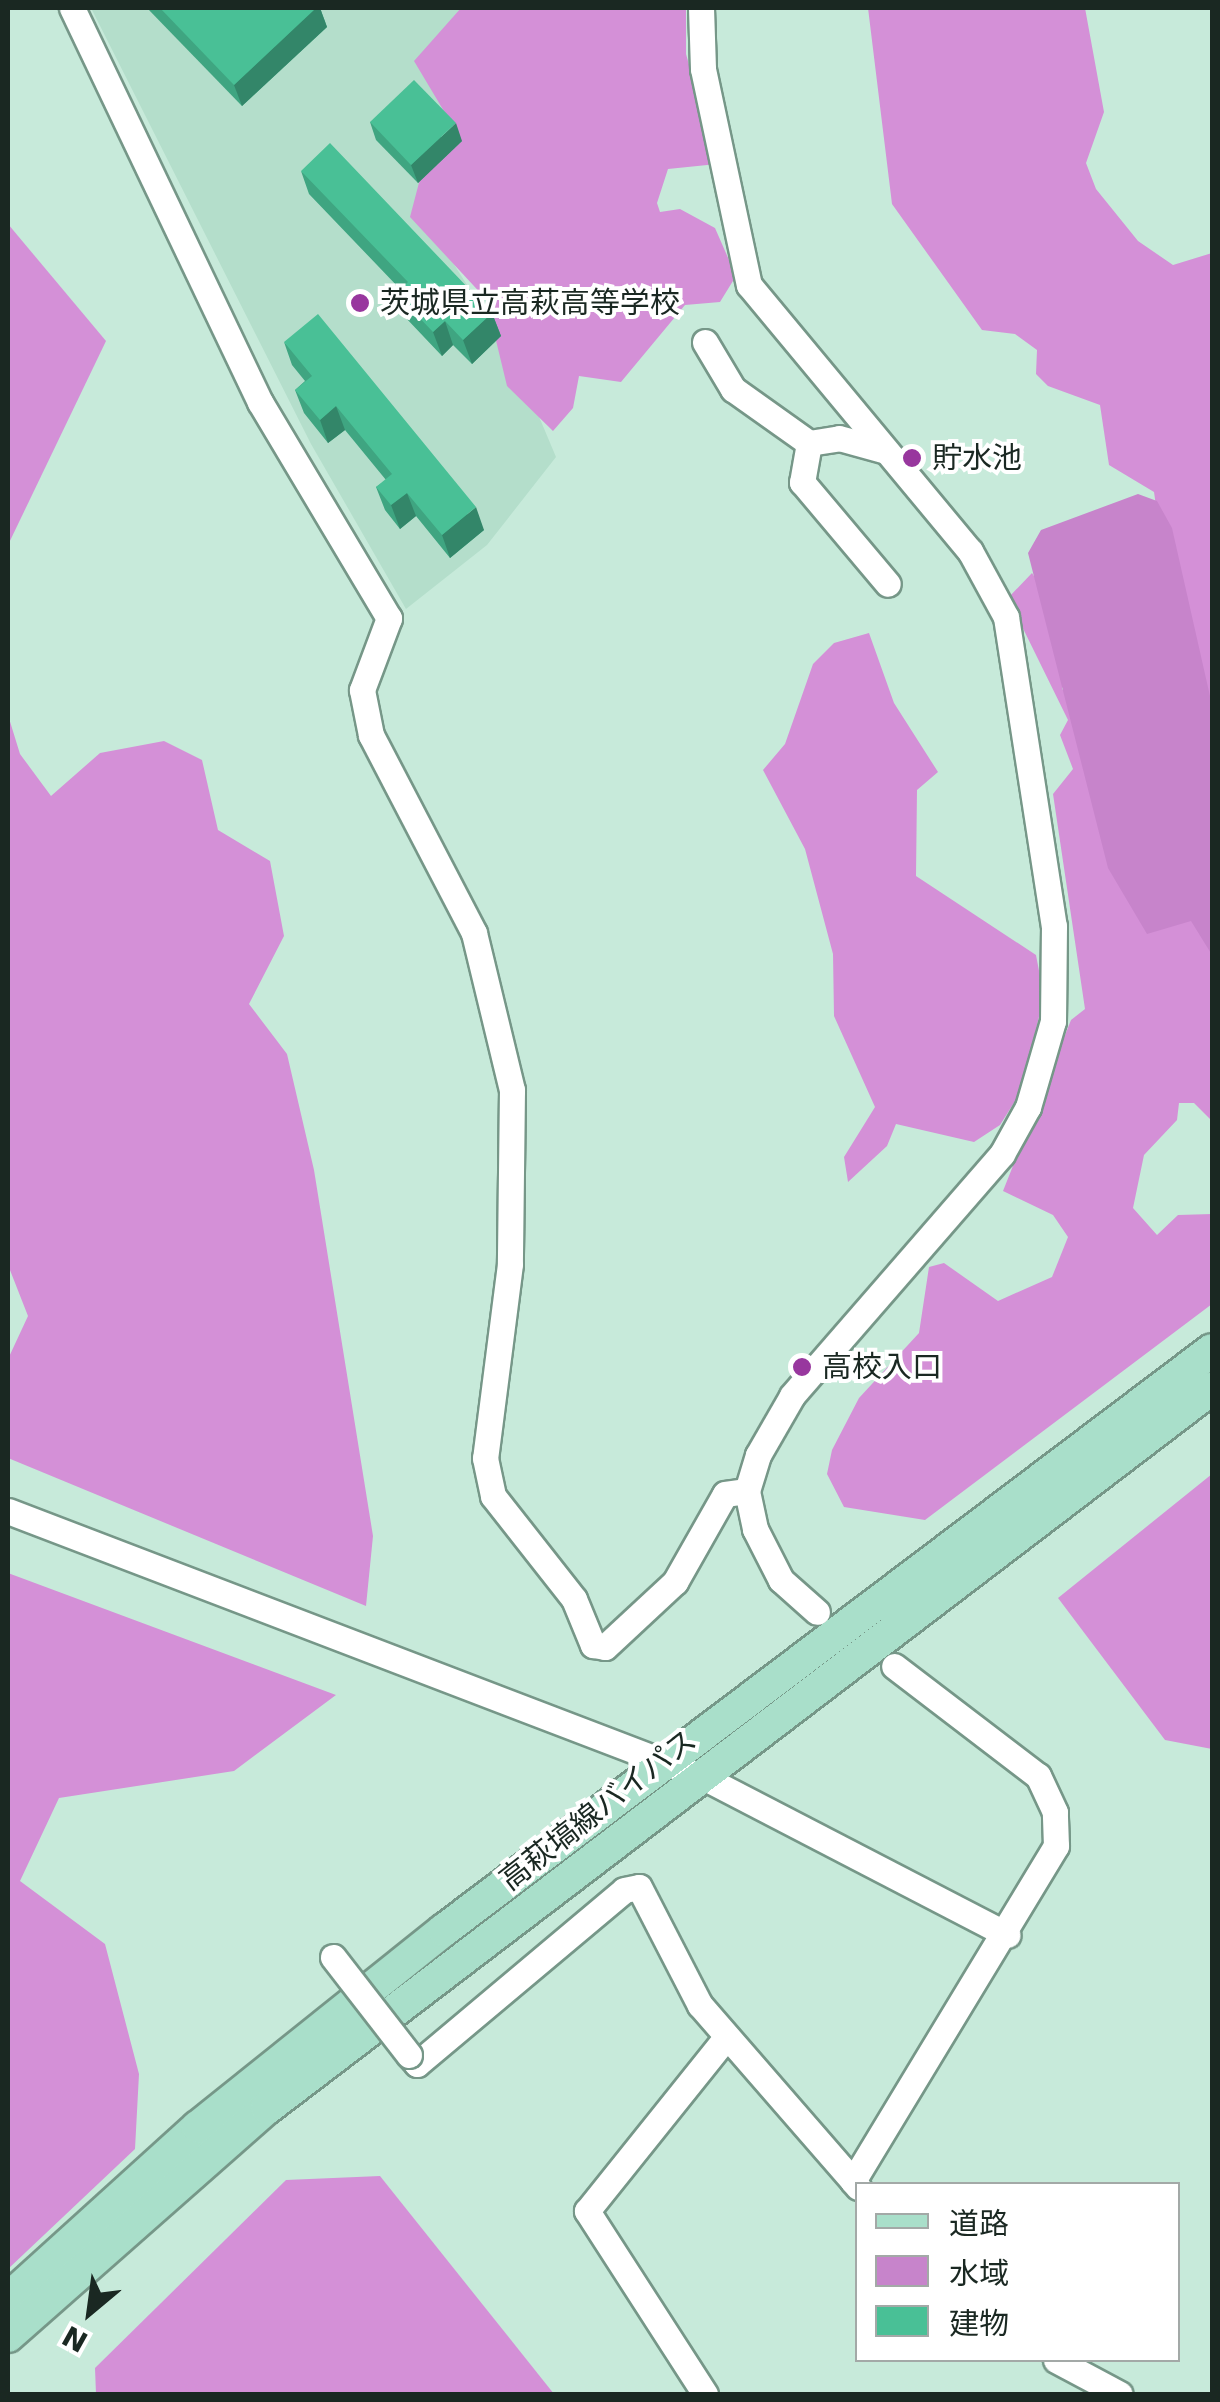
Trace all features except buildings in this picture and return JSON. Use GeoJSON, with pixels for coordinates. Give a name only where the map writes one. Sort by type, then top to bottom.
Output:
{"type":"FeatureCollection","features":[{"type":"Feature","properties":{"kind":"main road","name":"高萩塙線バイパス"},"geometry":{"type":"LineString","coordinates":[[8,2299],[662,1761],[1212,1350]]}},
{"type":"Feature","properties":{"kind":"main road","name":"高萩塙線バイパス"},"geometry":{"type":"LineString","coordinates":[[8,2336],[157,2180],[703,1777],[1212,1388]]}},
{"type":"Feature","properties":{"kind":"street"},"geometry":{"type":"LineString","coordinates":[[72,8],[260,402],[389,618],[362,690],[371,734],[474,933],[512,1090],[510,1264],[485,1458],[492,1496],[574,1599],[593,1645],[605,1647],[675,1582],[725,1494],[747,1490]]}},
{"type":"Feature","properties":{"kind":"street"},"geometry":{"type":"LineString","coordinates":[[700,8],[703,69],[748,286],[970,551],[1006,616],[1054,926],[1053,1021],[1028,1107],[1002,1154],[792,1396],[747,1490],[766,1558],[817,1612]]}},
{"type":"Feature","properties":{"kind":"street"},"geometry":{"type":"LineString","coordinates":[[705,342],[733,389],[810,443],[839,438],[883,450]]}},
{"type":"Feature","properties":{"kind":"street"},"geometry":{"type":"LineString","coordinates":[[810,443],[802,482],[888,584]]}},
{"type":"Feature","properties":{"kind":"street"},"geometry":{"type":"LineString","coordinates":[[8,1510],[703,1777],[1008,1936]]}},
{"type":"Feature","properties":{"kind":"street"},"geometry":{"type":"LineString","coordinates":[[856,2182],[1008,1936],[1056,1846],[1049,1794],[1016,1754],[894,1666]]}},
{"type":"Feature","properties":{"kind":"street"},"geometry":{"type":"LineString","coordinates":[[332,1954],[417,2064],[624,1890],[639,1887],[725,2039],[855,2184]]}},
{"type":"Feature","properties":{"kind":"street"},"geometry":{"type":"LineString","coordinates":[[705,2394],[586,2210],[725,2039]]}},
{"type":"Feature","properties":{"kind":"street"},"geometry":{"type":"LineString","coordinates":[[1060,2362],[1120,2394]]}},
{"type":"Feature","properties":{"kind":"shaded area","name":"茨城県立高萩高等学校"},"geometry":{"type":"Polygon","coordinates":[[[91,8],[463,8],[434,53],[464,155],[448,255],[516,362],[556,457],[487,545],[406,609],[311,444],[91,8]]]}},
{"type":"Feature","properties":{"kind":"shaded area"},"geometry":{"type":"Polygon","coordinates":[[[461,8],[686,8],[686,54],[717,164],[668,169],[657,203],[660,212],[680,209],[715,228],[736,276],[720,302],[685,305],[621,382],[579,376],[573,408],[553,431],[507,386],[486,299],[410,217],[421,175],[457,133],[414,61],[461,8]]]}},
{"type":"Feature","properties":{"kind":"shaded area"},"geometry":{"type":"Polygon","coordinates":[[[868,8],[1085,8],[1104,112],[1086,163],[1096,189],[1138,241],[1173,265],[1212,253],[1212,1121],[1194,1103],[1179,1103],[1177,1120],[1144,1155],[1133,1208],[1157,1235],[1178,1215],[1212,1214],[1212,1304],[925,1520],[844,1507],[827,1474],[832,1450],[859,1398],[919,1333],[929,1267],[944,1263],[998,1301],[1052,1277],[1068,1237],[1053,1215],[1003,1191],[1071,1020],[1085,1009],[1053,794],[1073,769],[1060,735],[1068,720],[1008,598],[1032,573],[1064,623],[1062,689],[1073,699],[1156,506],[1154,492],[1109,465],[1100,405],[1048,386],[1036,374],[1037,350],[1015,334],[982,330],[892,204],[868,8]]]}},
{"type":"Feature","properties":{"kind":"shaded area"},"geometry":{"type":"Polygon","coordinates":[[[8,224],[106,341],[8,545],[8,224]]]}},
{"type":"Feature","properties":{"kind":"shaded area"},"geometry":{"type":"Polygon","coordinates":[[[869,633],[894,703],[938,772],[917,790],[916,876],[1036,955],[1044,997],[1020,1093],[1000,1125],[974,1142],[896,1124],[887,1146],[848,1182],[844,1157],[875,1107],[834,1016],[833,954],[805,849],[763,770],[785,744],[813,664],[834,643],[869,633]]]}},
{"type":"Feature","properties":{"kind":"shaded area"},"geometry":{"type":"Polygon","coordinates":[[[8,715],[20,754],[51,796],[100,753],[164,741],[202,760],[218,830],[270,861],[284,936],[249,1004],[287,1054],[314,1170],[373,1536],[366,1606],[8,1458],[8,1359],[28,1316],[8,1265],[8,715]]]}},
{"type":"Feature","properties":{"kind":"shaded area"},"geometry":{"type":"Polygon","coordinates":[[[1212,1474],[1212,1749],[1165,1740],[1058,1598],[1212,1474]]]}},
{"type":"Feature","properties":{"kind":"shaded area"},"geometry":{"type":"Polygon","coordinates":[[[8,1573],[336,1695],[234,1771],[59,1798],[20,1881],[105,1944],[139,2074],[135,2149],[8,2269],[8,1573]]]}},
{"type":"Feature","properties":{"kind":"shaded area"},"geometry":{"type":"Polygon","coordinates":[[[380,2176],[554,2394],[96,2394],[95,2368],[286,2180],[380,2176]]]}},
{"type":"Feature","properties":{"kind":"water"},"geometry":{"type":"Polygon","coordinates":[[[1138,494],[1157,501],[1172,528],[1212,705],[1212,955],[1191,921],[1147,934],[1108,868],[1028,553],[1041,530],[1138,494]]]}},
{"type":"Feature","properties":{"kind":"place","name":"茨城県立高萩高等学校"},"geometry":{"type":"Point","coordinates":[360,303]}},
{"type":"Feature","properties":{"kind":"place","name":"貯水池"},"geometry":{"type":"Point","coordinates":[912,458]}},
{"type":"Feature","properties":{"kind":"place","name":"高校入口"},"geometry":{"type":"Point","coordinates":[802,1367]}}]}
